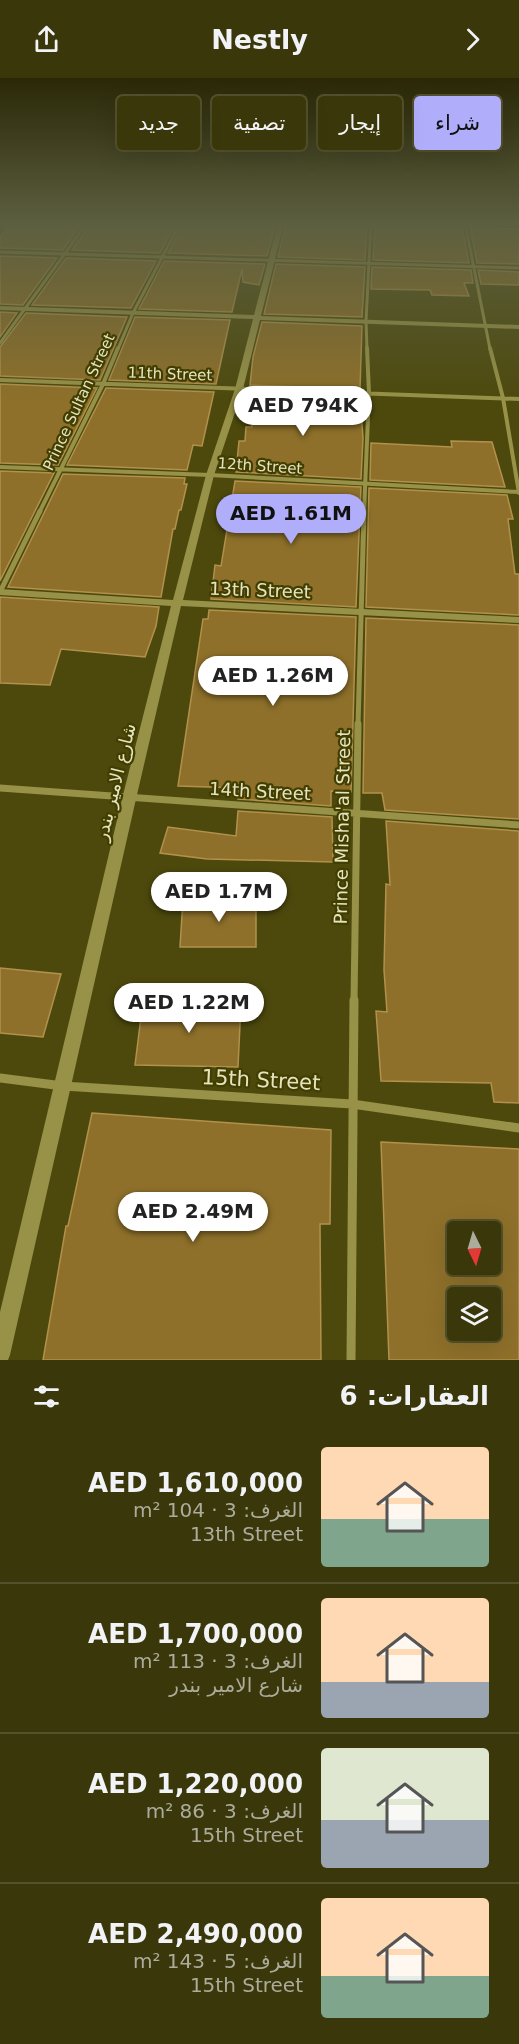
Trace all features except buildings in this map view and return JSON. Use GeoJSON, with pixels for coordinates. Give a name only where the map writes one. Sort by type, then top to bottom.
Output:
{"type":"FeatureCollection","features":[{"type":"Feature","properties":{"kind":"street"},"geometry":{"type":"LineString","coordinates":[[0,343],[43,283]]}},
{"type":"Feature","properties":{"kind":"street","name":"Prince Sultan Street"},"geometry":{"type":"LineString","coordinates":[[0,592],[103,384],[148,283]]}},
{"type":"Feature","properties":{"kind":"street","name":"شارع الامير بندر"},"geometry":{"type":"LineString","coordinates":[[0,1354],[177,603],[210,475],[239,389],[267,283]]}},
{"type":"Feature","properties":{"kind":"street","name":"Prince Misha'al Street"},"geometry":{"type":"LineString","coordinates":[[351,1360],[352,1104],[361,611],[369,393],[366,321],[368,283]]}},
{"type":"Feature","properties":{"kind":"street"},"geometry":{"type":"LineString","coordinates":[[476,283],[484,326],[503,398],[519,492]]}},
{"type":"Feature","properties":{"kind":"street"},"geometry":{"type":"LineString","coordinates":[[0,308],[519,327]]}},
{"type":"Feature","properties":{"kind":"street","name":"11th Street"},"geometry":{"type":"LineString","coordinates":[[0,380],[519,399]]}},
{"type":"Feature","properties":{"kind":"street","name":"12th Street"},"geometry":{"type":"LineString","coordinates":[[0,467],[210,475],[519,492]]}},
{"type":"Feature","properties":{"kind":"street","name":"13th Street"},"geometry":{"type":"LineString","coordinates":[[0,592],[519,620]]}},
{"type":"Feature","properties":{"kind":"street","name":"14th Street"},"geometry":{"type":"LineString","coordinates":[[0,788],[519,825]]}},
{"type":"Feature","properties":{"kind":"street","name":"15th Street"},"geometry":{"type":"LineString","coordinates":[[0,1078],[63,1086],[352,1104],[519,1128]]}}]}
